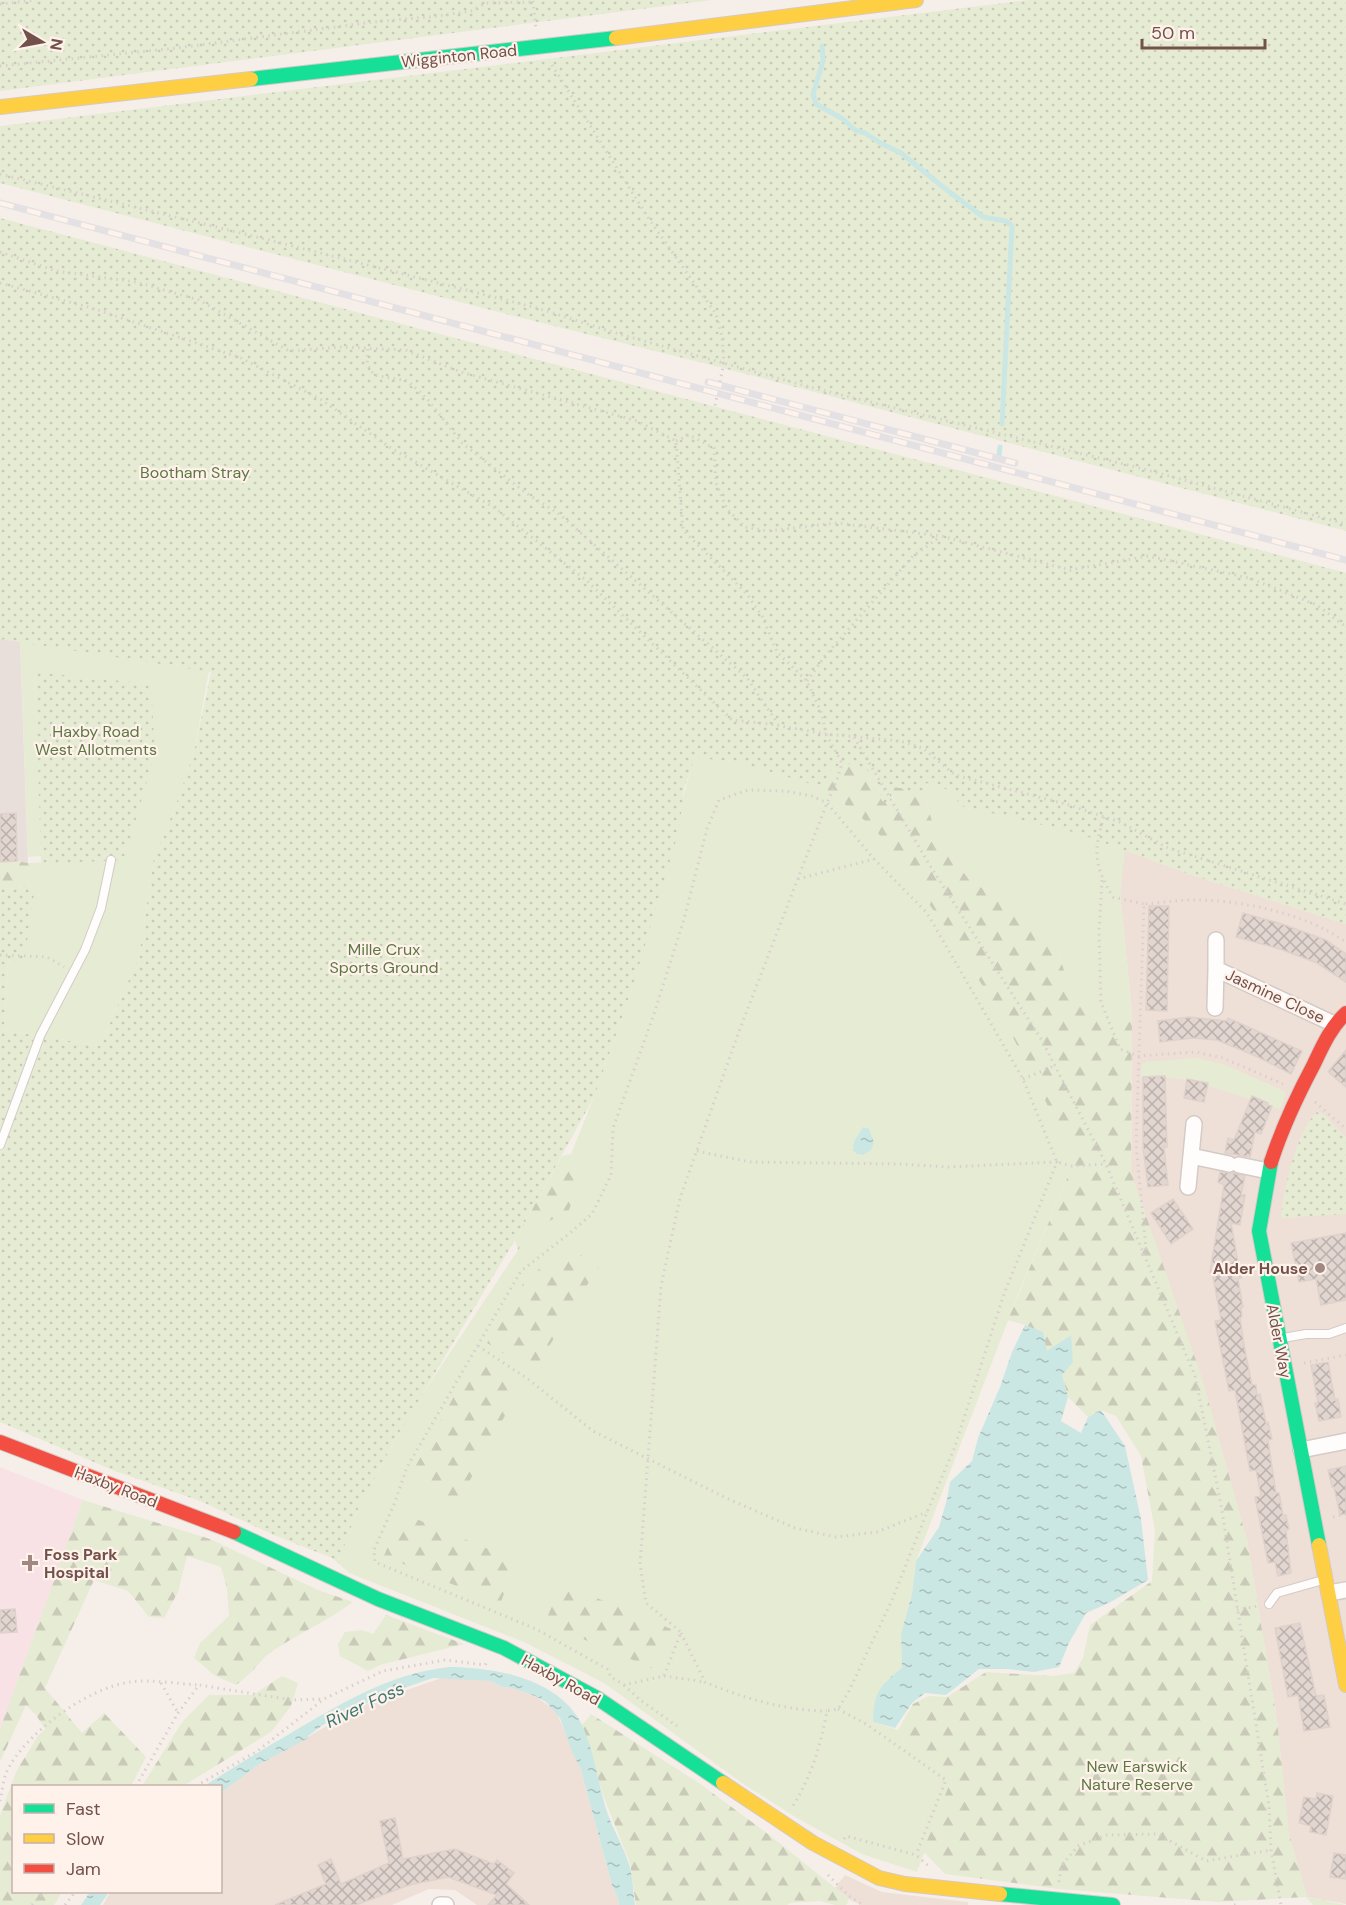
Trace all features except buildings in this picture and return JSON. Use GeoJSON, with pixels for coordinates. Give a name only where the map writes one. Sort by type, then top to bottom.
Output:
{"type":"FeatureCollection","features":[{"type":"Feature","properties":{"kind":"street","name":"Wigginton Road"},"geometry":{"type":"LineString","coordinates":[[0,107],[541,47],[916,0]]}},
{"type":"Feature","properties":{"kind":"street","name":"Jasmine Close"},"geometry":{"type":"LineString","coordinates":[[1215,1008],[1216,940]]}},
{"type":"Feature","properties":{"kind":"street","name":"Jasmine Close"},"geometry":{"type":"LineString","coordinates":[[1216,969],[1334,1024]]}},
{"type":"Feature","properties":{"kind":"street","name":"Alder Way"},"geometry":{"type":"LineString","coordinates":[[1346,1013],[1334,1024],[1282,1129],[1268,1171],[1259,1232],[1346,1685]]}},
{"type":"Feature","properties":{"kind":"street"},"geometry":{"type":"LineString","coordinates":[[1188,1187],[1194,1124]]}},
{"type":"Feature","properties":{"kind":"street"},"geometry":{"type":"LineString","coordinates":[[1191,1156],[1268,1171]]}},
{"type":"Feature","properties":{"kind":"street"},"geometry":{"type":"LineString","coordinates":[[1301,1450],[1346,1441]]}},
{"type":"Feature","properties":{"kind":"street","name":"Haxby Road"},"geometry":{"type":"LineString","coordinates":[[0,1442],[229,1530],[378,1599],[504,1648],[597,1698],[747,1800],[834,1855],[879,1878],[905,1884],[1113,1905]]}},
{"type":"Feature","properties":{"kind":"street"},"geometry":{"type":"LineString","coordinates":[[1327,1586],[1346,1590]]}},
{"type":"Feature","properties":{"kind":"street"},"geometry":{"type":"LineString","coordinates":[[440,1905],[446,1905]]}},
{"type":"Feature","properties":{"kind":"lane"},"geometry":{"type":"LineString","coordinates":[[0,1145],[40,1036],[85,950],[101,908],[111,860]]}},
{"type":"Feature","properties":{"kind":"lane"},"geometry":{"type":"LineString","coordinates":[[1279,1339],[1306,1334],[1329,1334],[1346,1328]]}},
{"type":"Feature","properties":{"kind":"lane"},"geometry":{"type":"LineString","coordinates":[[1269,1604],[1277,1593],[1327,1586]]}},
{"type":"Feature","properties":{"kind":"path"},"geometry":{"type":"LineString","coordinates":[[0,4],[36,0]]}},
{"type":"Feature","properties":{"kind":"path"},"geometry":{"type":"LineString","coordinates":[[0,66],[177,48],[373,22],[440,16],[471,10],[486,3],[533,1],[534,23],[541,47],[649,219],[716,314],[722,336],[724,362],[715,406]]}},
{"type":"Feature","properties":{"kind":"path"},"geometry":{"type":"LineString","coordinates":[[0,174],[537,309],[818,389],[1136,467],[1346,524]]}},
{"type":"Feature","properties":{"kind":"path"},"geometry":{"type":"LineString","coordinates":[[0,252],[56,271],[136,282],[199,300],[289,351],[341,347],[405,350],[461,372],[637,421],[676,441]]}},
{"type":"Feature","properties":{"kind":"path"},"geometry":{"type":"LineString","coordinates":[[0,283],[95,309],[241,358],[320,399],[391,448],[504,515],[587,581],[732,720],[778,725],[826,734],[900,741],[923,748],[955,775],[1120,822],[1168,848],[1346,904]]}},
{"type":"Feature","properties":{"kind":"path"},"geometry":{"type":"LineString","coordinates":[[368,349],[367,364],[374,375],[408,381],[428,400],[462,443],[526,493],[558,513],[747,678],[778,725]]}},
{"type":"Feature","properties":{"kind":"path"},"geometry":{"type":"LineString","coordinates":[[676,441],[688,435],[714,448],[716,483],[727,509],[745,527],[767,531],[837,523],[941,536],[1070,570],[1148,555],[1250,578],[1317,605],[1346,627]]}},
{"type":"Feature","properties":{"kind":"path"},"geometry":{"type":"LineString","coordinates":[[676,441],[682,530],[746,593],[762,616],[777,652],[807,681],[822,714],[826,734],[842,763],[837,783],[827,803],[738,1034],[680,1198],[661,1286],[640,1564],[646,1603],[681,1632],[705,1682]]}},
{"type":"Feature","properties":{"kind":"path"},"geometry":{"type":"LineString","coordinates":[[807,681],[825,656],[913,556],[941,536]]}},
{"type":"Feature","properties":{"kind":"path"},"geometry":{"type":"LineString","coordinates":[[854,737],[929,864],[1041,1039],[1055,1065],[1106,1164],[1195,1376],[1221,1505],[1269,1806],[1271,1850],[1281,1905]]}},
{"type":"Feature","properties":{"kind":"path"},"geometry":{"type":"LineString","coordinates":[[681,1730],[624,1685],[610,1677],[607,1669],[536,1629],[375,1562],[374,1550],[407,1467],[521,1271],[592,1214],[611,1175],[613,1128],[684,919],[707,829],[719,800],[748,790],[776,790],[812,796],[827,803],[874,859],[927,913],[1023,1079],[1057,1162],[1004,1294],[954,1449],[892,1600],[848,1693],[838,1709]]}},
{"type":"Feature","properties":{"kind":"path"},"geometry":{"type":"LineString","coordinates":[[1104,817],[1096,840],[1097,865],[1102,880],[1113,897],[1144,904]]}},
{"type":"Feature","properties":{"kind":"path"},"geometry":{"type":"LineString","coordinates":[[798,879],[874,859]]}},
{"type":"Feature","properties":{"kind":"path"},"geometry":{"type":"LineString","coordinates":[[1102,880],[1099,932],[1101,1002],[1120,1049],[1138,1056],[1196,1052],[1223,1058],[1299,1092],[1321,1105],[1346,1129]]}},
{"type":"Feature","properties":{"kind":"path"},"geometry":{"type":"LineString","coordinates":[[0,955],[47,957],[60,963],[72,975]]}},
{"type":"Feature","properties":{"kind":"path"},"geometry":{"type":"LineString","coordinates":[[1138,1056],[1136,1145],[1146,1249],[1143,1255]]}},
{"type":"Feature","properties":{"kind":"path"},"geometry":{"type":"LineString","coordinates":[[1023,1079],[1055,1065]]}},
{"type":"Feature","properties":{"kind":"path"},"geometry":{"type":"LineString","coordinates":[[697,1151],[750,1162],[948,1167],[1057,1162],[1072,1166],[1106,1164]]}},
{"type":"Feature","properties":{"kind":"path"},"geometry":{"type":"LineString","coordinates":[[477,1346],[528,1379],[593,1431],[726,1498],[795,1528],[836,1538],[877,1532],[927,1512]]}},
{"type":"Feature","properties":{"kind":"path"},"geometry":{"type":"LineString","coordinates":[[1284,1367],[1346,1355]]}},
{"type":"Feature","properties":{"kind":"path"},"geometry":{"type":"LineString","coordinates":[[1236,1610],[1269,1604]]}},
{"type":"Feature","properties":{"kind":"path"},"geometry":{"type":"LineString","coordinates":[[664,1676],[681,1632]]}},
{"type":"Feature","properties":{"kind":"path"},"geometry":{"type":"LineString","coordinates":[[198,1785],[256,1752],[324,1699],[383,1671],[445,1660],[485,1665],[489,1660]]}},
{"type":"Feature","properties":{"kind":"path"},"geometry":{"type":"LineString","coordinates":[[624,1685],[664,1676],[705,1682],[724,1690],[808,1711],[838,1709],[866,1724],[946,1780],[916,1855]]}},
{"type":"Feature","properties":{"kind":"path"},"geometry":{"type":"LineString","coordinates":[[0,1801],[6,1774],[28,1740],[47,1723],[76,1704],[109,1688],[128,1682],[148,1681],[199,1685],[292,1701],[324,1699]]}},
{"type":"Feature","properties":{"kind":"path"},"geometry":{"type":"LineString","coordinates":[[161,1683],[178,1713]]}},
{"type":"Feature","properties":{"kind":"path"},"geometry":{"type":"LineString","coordinates":[[137,1785],[178,1713],[199,1685]]}},
{"type":"Feature","properties":{"kind":"path"},"geometry":{"type":"LineString","coordinates":[[785,1803],[793,1806],[804,1788],[819,1751],[828,1711]]}},
{"type":"Feature","properties":{"kind":"path"},"geometry":{"type":"LineString","coordinates":[[1057,1899],[1062,1865],[1078,1846],[1107,1835],[1158,1834],[1206,1861],[1271,1850]]}},
{"type":"Feature","properties":{"kind":"path"},"geometry":{"type":"LineString","coordinates":[[834,1855],[846,1836],[916,1855],[933,1869],[941,1888]]}},
{"type":"Feature","properties":{"kind":"path"},"geometry":{"type":"LineString","coordinates":[[32,1905],[43,1893]]}},
{"type":"Feature","properties":{"kind":"path"},"geometry":{"type":"LineString","coordinates":[[65,1905],[74,1893]]}},
{"type":"Feature","properties":{"kind":"shaded area"},"geometry":{"type":"Polygon","coordinates":[[[0,639],[20,641],[28,863],[0,862],[0,639]]]}},
{"type":"Feature","properties":{"kind":"shaded area"},"geometry":{"type":"Polygon","coordinates":[[[1124,850],[1195,876],[1346,924],[1346,1904],[1307,1897],[1288,1833],[1277,1720],[1247,1540],[1131,1172],[1132,1013],[1120,893],[1124,850]]]}},
{"type":"Feature","properties":{"kind":"shaded area","name":"Foss Park Hospital"},"geometry":{"type":"Polygon","coordinates":[[[0,1467],[83,1500],[0,1729],[0,1467]]]}},
{"type":"Feature","properties":{"kind":"shaded area"},"geometry":{"type":"Polygon","coordinates":[[[447,1676],[491,1681],[502,1687],[535,1696],[556,1711],[580,1767],[619,1905],[477,1905],[455,1890],[429,1889],[392,1905],[103,1905],[109,1893],[222,1893],[222,1792],[258,1765],[364,1705],[447,1676]]]}},
{"type":"Feature","properties":{"kind":"shaded area"},"geometry":{"type":"Polygon","coordinates":[[[845,1875],[882,1892],[968,1902],[968,1905],[861,1905],[835,1888],[845,1875]]]}},
{"type":"Feature","properties":{"kind":"green space"},"geometry":{"type":"Polygon","coordinates":[[[0,0],[712,0],[0,91],[0,0]]]}},
{"type":"Feature","properties":{"kind":"green space"},"geometry":{"type":"Polygon","coordinates":[[[1028,0],[1346,0],[1346,531],[723,368],[0,183],[0,126],[1028,0]]]}},
{"type":"Feature","properties":{"kind":"green space"},"geometry":{"type":"Polygon","coordinates":[[[0,218],[1346,573],[1346,924],[1195,876],[1077,833],[961,806],[954,795],[934,781],[925,784],[924,795],[892,787],[894,807],[882,801],[875,775],[860,766],[842,763],[829,771],[825,788],[744,764],[695,757],[684,789],[679,830],[632,989],[594,1097],[515,1240],[396,1438],[357,1511],[338,1563],[332,1558],[276,1536],[200,1501],[115,1471],[0,1422],[0,889],[35,887],[24,962],[8,962],[4,1030],[100,1046],[139,957],[154,857],[175,808],[194,752],[211,672],[0,639],[0,218]]]}},
{"type":"Feature","properties":{"kind":"green space","name":"Bootham Stray"},"geometry":{"type":"Polygon","coordinates":[[[0,289],[935,464],[1346,573],[1346,924],[1195,876],[1125,850],[1120,893],[1132,1013],[1102,1019],[1093,1018],[1071,993],[1058,951],[1009,898],[972,884],[936,834],[924,795],[891,793],[882,801],[875,775],[860,766],[825,788],[875,829],[939,918],[1002,1016],[1075,1159],[1017,1297],[916,1561],[912,1594],[901,1634],[902,1668],[886,1681],[873,1722],[898,1730],[904,1744],[952,1778],[917,1872],[862,1854],[797,1818],[742,1783],[604,1683],[524,1642],[349,1573],[338,1563],[358,1508],[410,1413],[518,1250],[537,1228],[569,1209],[579,1183],[571,1154],[594,1097],[632,989],[694,757],[299,693],[209,671],[194,752],[175,808],[154,857],[139,957],[100,1046],[4,1030],[8,961],[35,887],[28,863],[124,859],[35,672],[41,856],[28,857],[20,642],[0,639],[0,289]]]}},
{"type":"Feature","properties":{"kind":"green space","name":"Haxby Road West Allotments"},"geometry":{"type":"Polygon","coordinates":[[[35,672],[151,684],[155,754],[124,860],[41,864],[35,672]]]}},
{"type":"Feature","properties":{"kind":"green space","name":"New Earswick Nature Reserve"},"geometry":{"type":"Polygon","coordinates":[[[842,763],[860,766],[875,775],[882,801],[894,800],[891,793],[892,787],[924,795],[936,834],[972,884],[1009,898],[1027,913],[1058,951],[1071,993],[1093,1018],[1102,1019],[1132,1013],[1131,1172],[1202,1378],[1247,1540],[1277,1720],[1289,1833],[1307,1897],[1346,1905],[1313,1905],[1306,1897],[1218,1902],[1059,1889],[945,1874],[923,1851],[952,1778],[904,1744],[898,1730],[913,1704],[929,1696],[947,1697],[986,1672],[1052,1676],[1074,1673],[1083,1658],[1090,1625],[1152,1581],[1155,1531],[1141,1456],[1116,1416],[1101,1410],[1088,1417],[1068,1397],[1062,1375],[1071,1335],[1047,1352],[1025,1325],[1008,1320],[1075,1159],[1002,1016],[939,918],[875,829],[825,788],[828,771],[842,763]]]}},
{"type":"Feature","properties":{"kind":"green space"},"geometry":{"type":"Polygon","coordinates":[[[0,862],[28,863],[35,887],[0,889],[0,862]]]}},
{"type":"Feature","properties":{"kind":"green space"},"geometry":{"type":"Polygon","coordinates":[[[1196,1058],[1223,1064],[1286,1092],[1280,1109],[1194,1081],[1140,1078],[1142,1064],[1146,1062],[1196,1058]]]}},
{"type":"Feature","properties":{"kind":"green space"},"geometry":{"type":"Polygon","coordinates":[[[1317,1112],[1325,1115],[1346,1138],[1346,1214],[1281,1218],[1288,1177],[1297,1146],[1303,1132],[1317,1112]]]}},
{"type":"Feature","properties":{"kind":"green space"},"geometry":{"type":"Polygon","coordinates":[[[571,1154],[579,1183],[569,1210],[537,1228],[518,1250],[515,1240],[562,1156],[571,1154]]]}},
{"type":"Feature","properties":{"kind":"green space"},"geometry":{"type":"Polygon","coordinates":[[[571,1249],[599,1266],[533,1372],[487,1343],[527,1277],[571,1249]]]}},
{"type":"Feature","properties":{"kind":"green space"},"geometry":{"type":"Polygon","coordinates":[[[474,1360],[521,1386],[457,1504],[409,1478],[474,1360]]]}},
{"type":"Feature","properties":{"kind":"green space"},"geometry":{"type":"Polygon","coordinates":[[[83,1500],[210,1539],[318,1590],[353,1602],[266,1656],[236,1685],[214,1675],[194,1658],[200,1643],[229,1616],[227,1588],[221,1567],[187,1556],[178,1592],[164,1618],[149,1617],[128,1591],[94,1580],[45,1688],[82,1733],[104,1713],[146,1757],[132,1785],[12,1785],[12,1893],[61,1893],[54,1905],[0,1905],[0,1816],[16,1772],[37,1737],[45,1729],[26,1705],[0,1762],[0,1729],[83,1500]]]}},
{"type":"Feature","properties":{"kind":"green space"},"geometry":{"type":"Polygon","coordinates":[[[402,1513],[517,1561],[500,1604],[384,1556],[402,1513]]]}},
{"type":"Feature","properties":{"kind":"green space"},"geometry":{"type":"Polygon","coordinates":[[[561,1583],[671,1629],[654,1669],[545,1623],[561,1583]]]}},
{"type":"Feature","properties":{"kind":"green space"},"geometry":{"type":"Polygon","coordinates":[[[386,1615],[464,1644],[380,1665],[368,1671],[340,1656],[338,1644],[345,1632],[362,1630],[373,1634],[386,1615]]]}},
{"type":"Feature","properties":{"kind":"green space"},"geometry":{"type":"Polygon","coordinates":[[[282,1676],[298,1683],[291,1706],[271,1732],[185,1785],[143,1785],[182,1722],[209,1695],[253,1695],[282,1676]]]}},
{"type":"Feature","properties":{"kind":"green space"},"geometry":{"type":"Polygon","coordinates":[[[591,1714],[699,1783],[772,1837],[849,1899],[846,1905],[820,1901],[787,1905],[636,1905],[630,1863],[603,1795],[582,1725],[591,1714]]]}},
{"type":"Feature","properties":{"kind":"water"},"geometry":{"type":"Polygon","coordinates":[[[863,1127],[869,1129],[874,1142],[871,1150],[863,1155],[853,1150],[854,1142],[863,1127]]]}},
{"type":"Feature","properties":{"kind":"water"},"geometry":{"type":"Polygon","coordinates":[[[1025,1325],[1043,1332],[1047,1351],[1071,1335],[1073,1362],[1062,1375],[1068,1397],[1061,1421],[1081,1433],[1088,1417],[1101,1410],[1125,1446],[1141,1519],[1148,1580],[1109,1603],[1086,1613],[1059,1667],[1034,1672],[979,1669],[946,1695],[925,1693],[912,1703],[895,1728],[873,1722],[879,1690],[902,1668],[901,1634],[912,1594],[916,1561],[939,1527],[950,1482],[972,1461],[978,1438],[1025,1325]]]}},
{"type":"Feature","properties":{"kind":"water"},"geometry":{"type":"Polygon","coordinates":[[[449,1667],[505,1673],[542,1686],[572,1709],[586,1735],[606,1809],[629,1864],[635,1905],[619,1905],[580,1767],[560,1718],[546,1702],[535,1696],[502,1687],[491,1681],[433,1678],[384,1695],[323,1725],[308,1738],[258,1765],[222,1792],[222,1785],[206,1785],[364,1692],[427,1670],[449,1667]]]}},
{"type":"Feature","properties":{"kind":"water"},"geometry":{"type":"Polygon","coordinates":[[[89,1893],[108,1893],[100,1905],[81,1905],[89,1893]]]}},
{"type":"Feature","properties":{"kind":"waterway"},"geometry":{"type":"LineString","coordinates":[[822,46],[823,61],[813,94],[816,104],[843,119],[855,130],[901,153],[983,217],[1006,221],[1012,226],[1002,424]]}},
{"type":"Feature","properties":{"kind":"waterway"},"geometry":{"type":"LineString","coordinates":[[999,455],[1000,447]]}},
{"type":"Feature","properties":{"kind":"railway"},"geometry":{"type":"LineString","coordinates":[[0,203],[1346,560]]}},
{"type":"Feature","properties":{"kind":"railway"},"geometry":{"type":"LineString","coordinates":[[708,382],[1015,463]]}},
{"type":"Feature","properties":{"kind":"traffic: fast"},"geometry":{"type":"LineString","coordinates":[[251,79],[616,38]]}},
{"type":"Feature","properties":{"kind":"traffic: fast"},"geometry":{"type":"LineString","coordinates":[[1271,1162],[1259,1231],[1319,1545]]}},
{"type":"Feature","properties":{"kind":"traffic: fast"},"geometry":{"type":"LineString","coordinates":[[234,1532],[378,1599],[504,1648],[597,1698],[723,1783]]}},
{"type":"Feature","properties":{"kind":"traffic: fast"},"geometry":{"type":"LineString","coordinates":[[1000,1894],[1113,1905]]}},
{"type":"Feature","properties":{"kind":"traffic: slow"},"geometry":{"type":"LineString","coordinates":[[616,38],[916,0]]}},
{"type":"Feature","properties":{"kind":"traffic: slow"},"geometry":{"type":"LineString","coordinates":[[0,107],[251,79]]}},
{"type":"Feature","properties":{"kind":"traffic: slow"},"geometry":{"type":"LineString","coordinates":[[1319,1545],[1346,1685]]}},
{"type":"Feature","properties":{"kind":"traffic: slow"},"geometry":{"type":"LineString","coordinates":[[723,1783],[813,1843],[879,1878],[905,1884],[1000,1894]]}},
{"type":"Feature","properties":{"kind":"traffic: jam"},"geometry":{"type":"LineString","coordinates":[[1271,1162],[1290,1112],[1321,1050],[1332,1030],[1346,1013]]}},
{"type":"Feature","properties":{"kind":"traffic: jam"},"geometry":{"type":"LineString","coordinates":[[0,1442],[234,1532]]}},
{"type":"Feature","properties":{"kind":"place","name":"Alder House"},"geometry":{"type":"Point","coordinates":[1320,1268]}},
{"type":"Feature","properties":{"kind":"place","name":"Foss Park Hospital"},"geometry":{"type":"Point","coordinates":[30,1563]}},
{"type":"Feature","properties":{"kind":"park label","name":"Mille Crux Sports Ground"},"geometry":{"type":"Point","coordinates":[384,958]}},
{"type":"Feature","properties":{"kind":"water label","name":"River Foss"},"geometry":{"type":"Point","coordinates":[365,1705]}}]}
